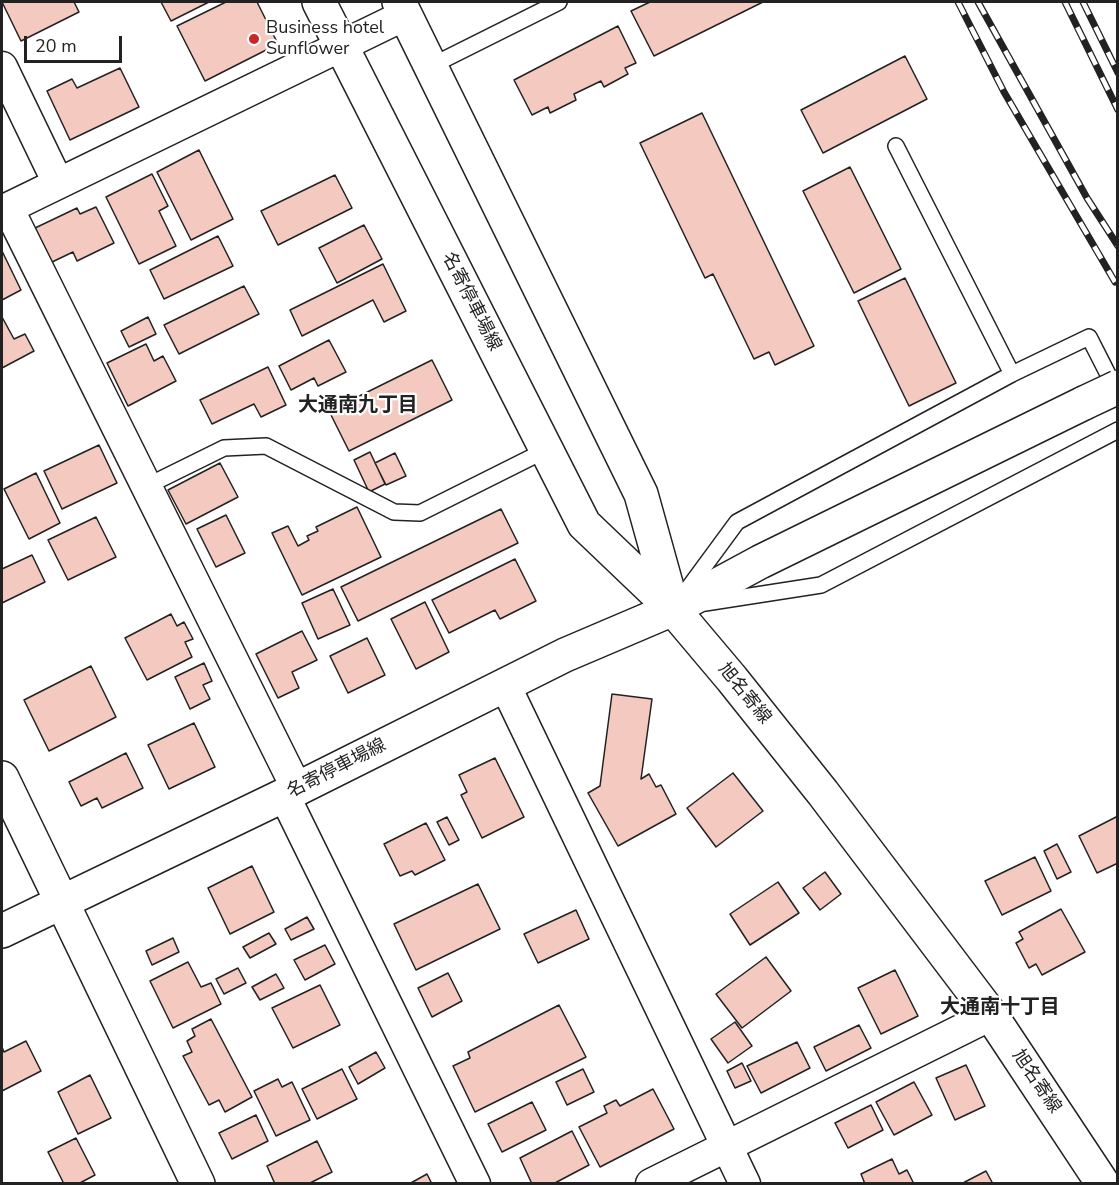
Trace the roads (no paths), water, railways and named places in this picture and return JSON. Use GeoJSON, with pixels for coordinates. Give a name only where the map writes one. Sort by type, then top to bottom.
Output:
{"type":"FeatureCollection","features":[{"type":"Feature","properties":{"kind":"main road","name":"名寄停車場線"},"geometry":{"type":"LineString","coordinates":[[2,931],[290,792],[565,655],[673,609],[584,524],[320,2]]}},
{"type":"Feature","properties":{"kind":"main road"},"geometry":{"type":"LineString","coordinates":[[402,8],[641,494],[673,609],[760,562],[1118,387]]}},
{"type":"Feature","properties":{"kind":"main road","name":"旭名寄線"},"geometry":{"type":"LineString","coordinates":[[673,609],[823,793],[991,1015],[1103,1184]]}},
{"type":"Feature","properties":{"kind":"main road"},"geometry":{"type":"LineString","coordinates":[[2,778],[198,1184]]}},
{"type":"Feature","properties":{"kind":"street"},"geometry":{"type":"LineString","coordinates":[[402,8],[341,46],[5,209],[147,486],[475,1184]]}},
{"type":"Feature","properties":{"kind":"street"},"geometry":{"type":"LineString","coordinates":[[2,67],[58,183]]}},
{"type":"Feature","properties":{"kind":"street"},"geometry":{"type":"LineString","coordinates":[[505,684],[745,1184]]}},
{"type":"Feature","properties":{"kind":"street"},"geometry":{"type":"LineString","coordinates":[[651,1184],[991,1015]]}},
{"type":"Feature","properties":{"kind":"lane"},"geometry":{"type":"LineString","coordinates":[[431,66],[559,2]]}},
{"type":"Feature","properties":{"kind":"lane"},"geometry":{"type":"LineString","coordinates":[[896,146],[1012,374]]}},
{"type":"Feature","properties":{"kind":"lane"},"geometry":{"type":"LineString","coordinates":[[673,609],[737,522],[1012,374],[1089,337],[1118,393]]}},
{"type":"Feature","properties":{"kind":"lane"},"geometry":{"type":"LineString","coordinates":[[673,609],[821,585],[1118,430]]}},
{"type":"Feature","properties":{"kind":"lane"},"geometry":{"type":"LineString","coordinates":[[147,486],[224,448],[266,446],[394,512],[420,513],[546,450]]}},
{"type":"Feature","properties":{"kind":"railway"},"geometry":{"type":"LineString","coordinates":[[958,2],[1004,92],[1115,282]]}},
{"type":"Feature","properties":{"kind":"railway"},"geometry":{"type":"LineString","coordinates":[[978,2],[1087,198],[1118,246]]}},
{"type":"Feature","properties":{"kind":"railway"},"geometry":{"type":"LineString","coordinates":[[1065,2],[1118,110]]}},
{"type":"Feature","properties":{"kind":"railway"},"geometry":{"type":"LineString","coordinates":[[1083,2],[1118,73]]}},
{"type":"Feature","properties":{"kind":"place","name":"Business hotel Sunflower"},"geometry":{"type":"Point","coordinates":[254,39]}},
{"type":"Feature","properties":{"kind":"district","name":"大通南九丁目"},"geometry":{"type":"Point","coordinates":[358,406]}},
{"type":"Feature","properties":{"kind":"district","name":"大通南十丁目"},"geometry":{"type":"Point","coordinates":[1000,1008]}}]}
